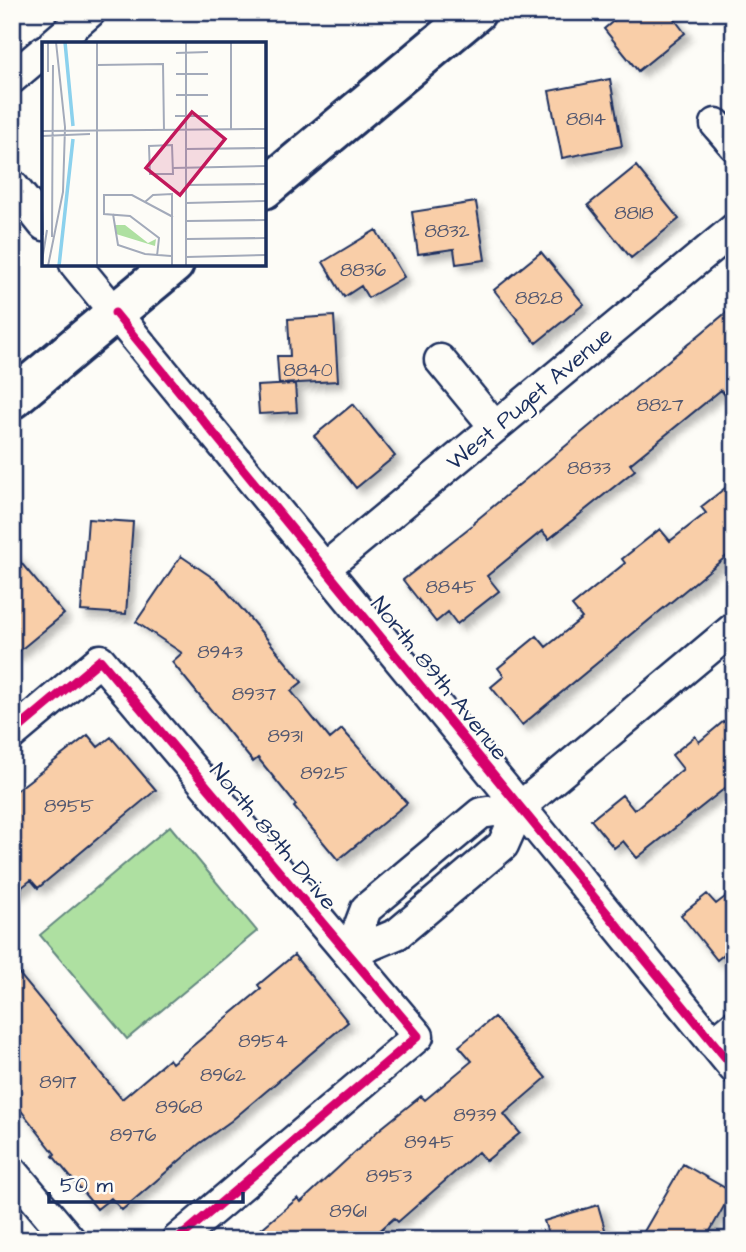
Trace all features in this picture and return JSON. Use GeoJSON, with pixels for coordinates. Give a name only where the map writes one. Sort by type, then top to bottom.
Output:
{"type":"FeatureCollection","features":[{"type":"Feature","properties":{"kind":"main road"},"geometry":{"type":"LineString","coordinates":[[266,187],[476,12]]}},
{"type":"Feature","properties":{"kind":"main road"},"geometry":{"type":"LineString","coordinates":[[12,399],[172,266]]}},
{"type":"Feature","properties":{"kind":"street"},"geometry":{"type":"LineString","coordinates":[[55,42],[90,12]]}},
{"type":"Feature","properties":{"kind":"street"},"geometry":{"type":"LineString","coordinates":[[12,78],[42,53]]}},
{"type":"Feature","properties":{"kind":"street"},"geometry":{"type":"LineString","coordinates":[[12,185],[42,222]]}},
{"type":"Feature","properties":{"kind":"street","name":"West Puget Avenue"},"geometry":{"type":"LineString","coordinates":[[325,568],[734,229]]}},
{"type":"Feature","properties":{"kind":"street","name":"North 89th Avenue"},"geometry":{"type":"LineString","coordinates":[[77,266],[520,807],[724,1035],[734,1068]]}},
{"type":"Feature","properties":{"kind":"street"},"geometry":{"type":"LineString","coordinates":[[440,360],[495,427]]}},
{"type":"Feature","properties":{"kind":"street"},"geometry":{"type":"LineString","coordinates":[[349,954],[397,934],[503,845],[520,807],[734,628]]}},
{"type":"Feature","properties":{"kind":"street","name":"North 89th Drive"},"geometry":{"type":"LineString","coordinates":[[12,734],[100,660],[418,1036],[177,1240]]}},
{"type":"Feature","properties":{"kind":"street"},"geometry":{"type":"LineString","coordinates":[[349,954],[366,909],[481,813],[520,807]]}},
{"type":"Feature","properties":{"kind":"street"},"geometry":{"type":"LineString","coordinates":[[430,856],[454,886]]}},
{"type":"Feature","properties":{"kind":"street"},"geometry":{"type":"LineString","coordinates":[[12,1171],[71,1240]]}},
{"type":"Feature","properties":{"kind":"green space"},"geometry":{"type":"Polygon","coordinates":[[[170,826],[257,931],[127,1039],[40,935],[170,826]]]}},
{"type":"Feature","properties":{"kind":"building"},"geometry":{"type":"Polygon","coordinates":[[[624,12],[669,12],[685,33],[638,71],[604,29],[624,12]]]}},
{"type":"Feature","properties":{"kind":"building"},"geometry":{"type":"Polygon","coordinates":[[[610,79],[622,146],[562,158],[549,91],[610,79]]]}},
{"type":"Feature","properties":{"kind":"building"},"geometry":{"type":"Polygon","coordinates":[[[636,166],[679,219],[631,258],[588,205],[636,166]]]}},
{"type":"Feature","properties":{"kind":"building"},"geometry":{"type":"Polygon","coordinates":[[[476,202],[485,260],[456,264],[454,249],[418,254],[412,212],[476,202]]]}},
{"type":"Feature","properties":{"kind":"building"},"geometry":{"type":"Polygon","coordinates":[[[376,230],[404,277],[368,298],[361,286],[344,297],[323,262],[376,230]]]}},
{"type":"Feature","properties":{"kind":"building"},"geometry":{"type":"Polygon","coordinates":[[[541,252],[584,304],[536,343],[494,290],[541,252]]]}},
{"type":"Feature","properties":{"kind":"building"},"geometry":{"type":"Polygon","coordinates":[[[734,306],[734,406],[721,390],[630,464],[635,470],[549,539],[542,531],[487,576],[499,591],[457,624],[448,612],[436,622],[403,580],[474,524],[734,306]]]}},
{"type":"Feature","properties":{"kind":"building"},"geometry":{"type":"Polygon","coordinates":[[[334,316],[338,381],[279,384],[277,356],[290,356],[288,319],[334,316]]]}},
{"type":"Feature","properties":{"kind":"building"},"geometry":{"type":"Polygon","coordinates":[[[295,384],[297,412],[259,414],[257,386],[295,384]]]}},
{"type":"Feature","properties":{"kind":"building"},"geometry":{"type":"Polygon","coordinates":[[[353,404],[395,456],[356,488],[314,436],[353,404]]]}},
{"type":"Feature","properties":{"kind":"building"},"geometry":{"type":"Polygon","coordinates":[[[734,481],[734,550],[522,725],[491,687],[504,676],[498,668],[537,636],[546,647],[582,618],[572,606],[625,563],[622,559],[660,529],[670,541],[706,513],[701,507],[734,481]]]}},
{"type":"Feature","properties":{"kind":"building"},"geometry":{"type":"Polygon","coordinates":[[[88,519],[133,522],[126,614],[81,611],[88,519]]]}},
{"type":"Feature","properties":{"kind":"building"},"geometry":{"type":"Polygon","coordinates":[[[12,552],[64,614],[12,657],[12,552]]]}},
{"type":"Feature","properties":{"kind":"building"},"geometry":{"type":"Polygon","coordinates":[[[181,556],[219,582],[268,640],[302,682],[291,691],[330,739],[342,729],[407,803],[338,860],[258,758],[253,762],[172,662],[182,653],[136,622],[181,556]]]}},
{"type":"Feature","properties":{"kind":"building"},"geometry":{"type":"Polygon","coordinates":[[[724,721],[734,733],[734,781],[637,858],[623,841],[614,848],[591,820],[622,795],[634,810],[683,769],[672,755],[695,736],[699,742],[724,721]]]}},
{"type":"Feature","properties":{"kind":"building"},"geometry":{"type":"Polygon","coordinates":[[[88,735],[98,747],[111,737],[156,790],[38,888],[31,880],[12,895],[12,794],[88,735]]]}},
{"type":"Feature","properties":{"kind":"building"},"geometry":{"type":"Polygon","coordinates":[[[734,890],[734,946],[717,960],[681,915],[707,894],[716,904],[734,890]]]}},
{"type":"Feature","properties":{"kind":"building"},"geometry":{"type":"Polygon","coordinates":[[[294,955],[348,1022],[122,1210],[111,1198],[97,1209],[53,1156],[55,1154],[12,1099],[12,965],[122,1099],[169,1059],[172,1063],[261,989],[258,985],[294,955]]]}},
{"type":"Feature","properties":{"kind":"building"},"geometry":{"type":"Polygon","coordinates":[[[494,1017],[546,1078],[504,1114],[520,1133],[486,1161],[478,1152],[398,1222],[394,1218],[369,1240],[248,1240],[298,1198],[301,1202],[380,1129],[421,1096],[425,1100],[472,1061],[459,1046],[494,1017]]]}},
{"type":"Feature","properties":{"kind":"building"},"geometry":{"type":"Polygon","coordinates":[[[683,1164],[732,1192],[705,1240],[639,1240],[683,1164]]]}},
{"type":"Feature","properties":{"kind":"building"},"geometry":{"type":"Polygon","coordinates":[[[598,1205],[608,1240],[550,1240],[544,1221],[598,1205]]]}},
{"type":"Feature","properties":{"kind":"cycle path"},"geometry":{"type":"LineString","coordinates":[[115,313],[734,1068]]}},
{"type":"Feature","properties":{"kind":"cycle path"},"geometry":{"type":"LineString","coordinates":[[12,734],[100,660],[418,1036],[177,1240]]}}]}
